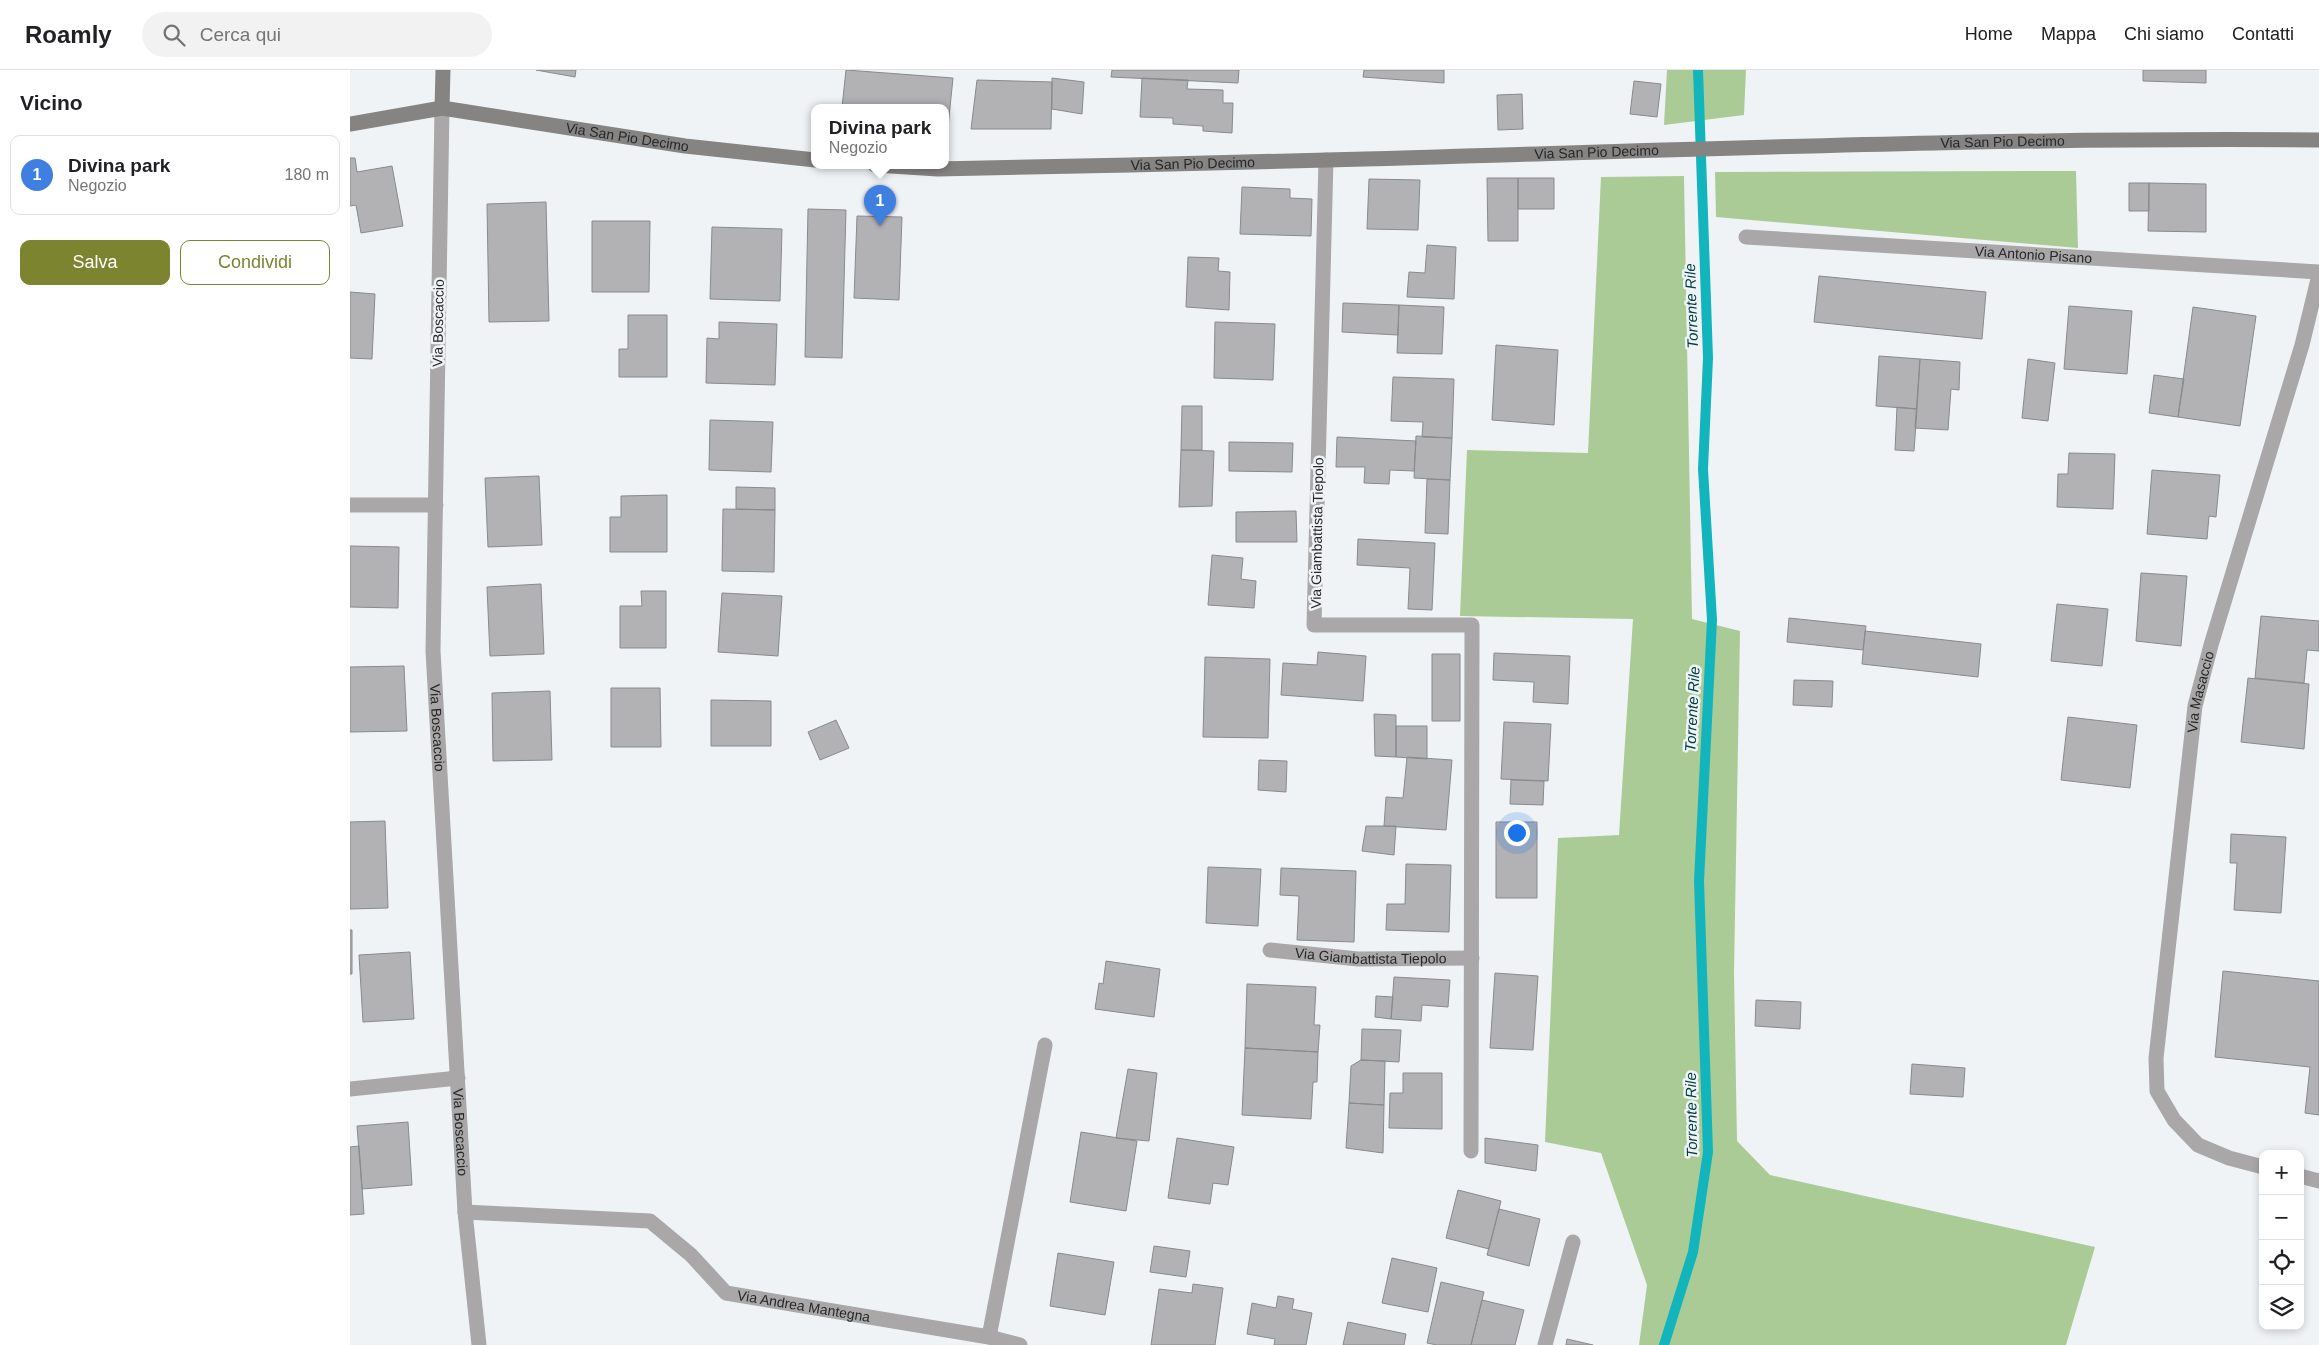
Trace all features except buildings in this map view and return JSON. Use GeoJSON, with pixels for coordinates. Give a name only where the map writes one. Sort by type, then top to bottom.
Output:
{"type":"FeatureCollection","features":[{"type":"Feature","properties":{"kind":"street"},"geometry":{"type":"LineString","coordinates":[[442,108],[443,70]]}},
{"type":"Feature","properties":{"kind":"street","name":"Via San Pio Decimo"},"geometry":{"type":"LineString","coordinates":[[350,124],[442,108],[685,146],[811,160]]}},
{"type":"Feature","properties":{"kind":"street","name":"Via Boscaccio"},"geometry":{"type":"LineString","coordinates":[[442,108],[433,651],[465,1212],[480,1345]]}},
{"type":"Feature","properties":{"kind":"street","name":"Via San Pio Decimo"},"geometry":{"type":"LineString","coordinates":[[949,169],[1326,160],[1727,147],[2102,140],[2319,140]]}},
{"type":"Feature","properties":{"kind":"street","name":"Via Giambattista Tiepolo"},"geometry":{"type":"LineString","coordinates":[[1326,160],[1314,625],[1472,625],[1471,1151]]}},
{"type":"Feature","properties":{"kind":"street","name":"Via Antonio Pisano"},"geometry":{"type":"LineString","coordinates":[[1746,237],[2319,273]]}},
{"type":"Feature","properties":{"kind":"street","name":"Via Masaccio"},"geometry":{"type":"LineString","coordinates":[[2259,1166],[2230,1158],[2198,1145],[2174,1120],[2157,1091],[2156,1058],[2195,706],[2211,644],[2302,345],[2319,273]]}},
{"type":"Feature","properties":{"kind":"street"},"geometry":{"type":"LineString","coordinates":[[350,505],[436,506]]}},
{"type":"Feature","properties":{"kind":"street","name":"Via Giambattista Tiepolo"},"geometry":{"type":"LineString","coordinates":[[1270,950],[1358,959],[1472,958]]}},
{"type":"Feature","properties":{"kind":"street"},"geometry":{"type":"LineString","coordinates":[[990,1337],[1046,1045]]}},
{"type":"Feature","properties":{"kind":"street"},"geometry":{"type":"LineString","coordinates":[[350,1089],[458,1078]]}},
{"type":"Feature","properties":{"kind":"street"},"geometry":{"type":"LineString","coordinates":[[2304,1177],[2319,1181]]}},
{"type":"Feature","properties":{"kind":"street","name":"Via Andrea Mantegna"},"geometry":{"type":"LineString","coordinates":[[465,1212],[650,1221],[691,1255],[726,1293],[990,1337],[1020,1345]]}},
{"type":"Feature","properties":{"kind":"street"},"geometry":{"type":"LineString","coordinates":[[1545,1345],[1573,1242]]}},
{"type":"Feature","properties":{"kind":"green space"},"geometry":{"type":"Polygon","coordinates":[[[1667,70],[1746,70],[1744,115],[1664,125],[1667,70]]]}},
{"type":"Feature","properties":{"kind":"green space"},"geometry":{"type":"Polygon","coordinates":[[[2076,171],[2078,248],[1716,217],[1715,172],[2076,171]]]}},
{"type":"Feature","properties":{"kind":"green space"},"geometry":{"type":"Polygon","coordinates":[[[1684,176],[1692,619],[1740,631],[1734,973],[1737,1141],[1770,1175],[2095,1247],[2066,1345],[1639,1345],[1647,1285],[1601,1153],[1545,1142],[1558,838],[1619,835],[1633,619],[1460,616],[1467,450],[1588,453],[1601,177],[1684,176]]]}},
{"type":"Feature","properties":{"kind":"waterway","name":"Torrente Rile"},"geometry":{"type":"LineString","coordinates":[[1664,1345],[1693,1252],[1708,1152],[1699,881],[1712,620],[1703,469],[1708,358],[1698,70]]}},
{"type":"Feature","properties":{"kind":"place","name":"Divina park"},"geometry":{"type":"Point","coordinates":[880,226]}}]}
